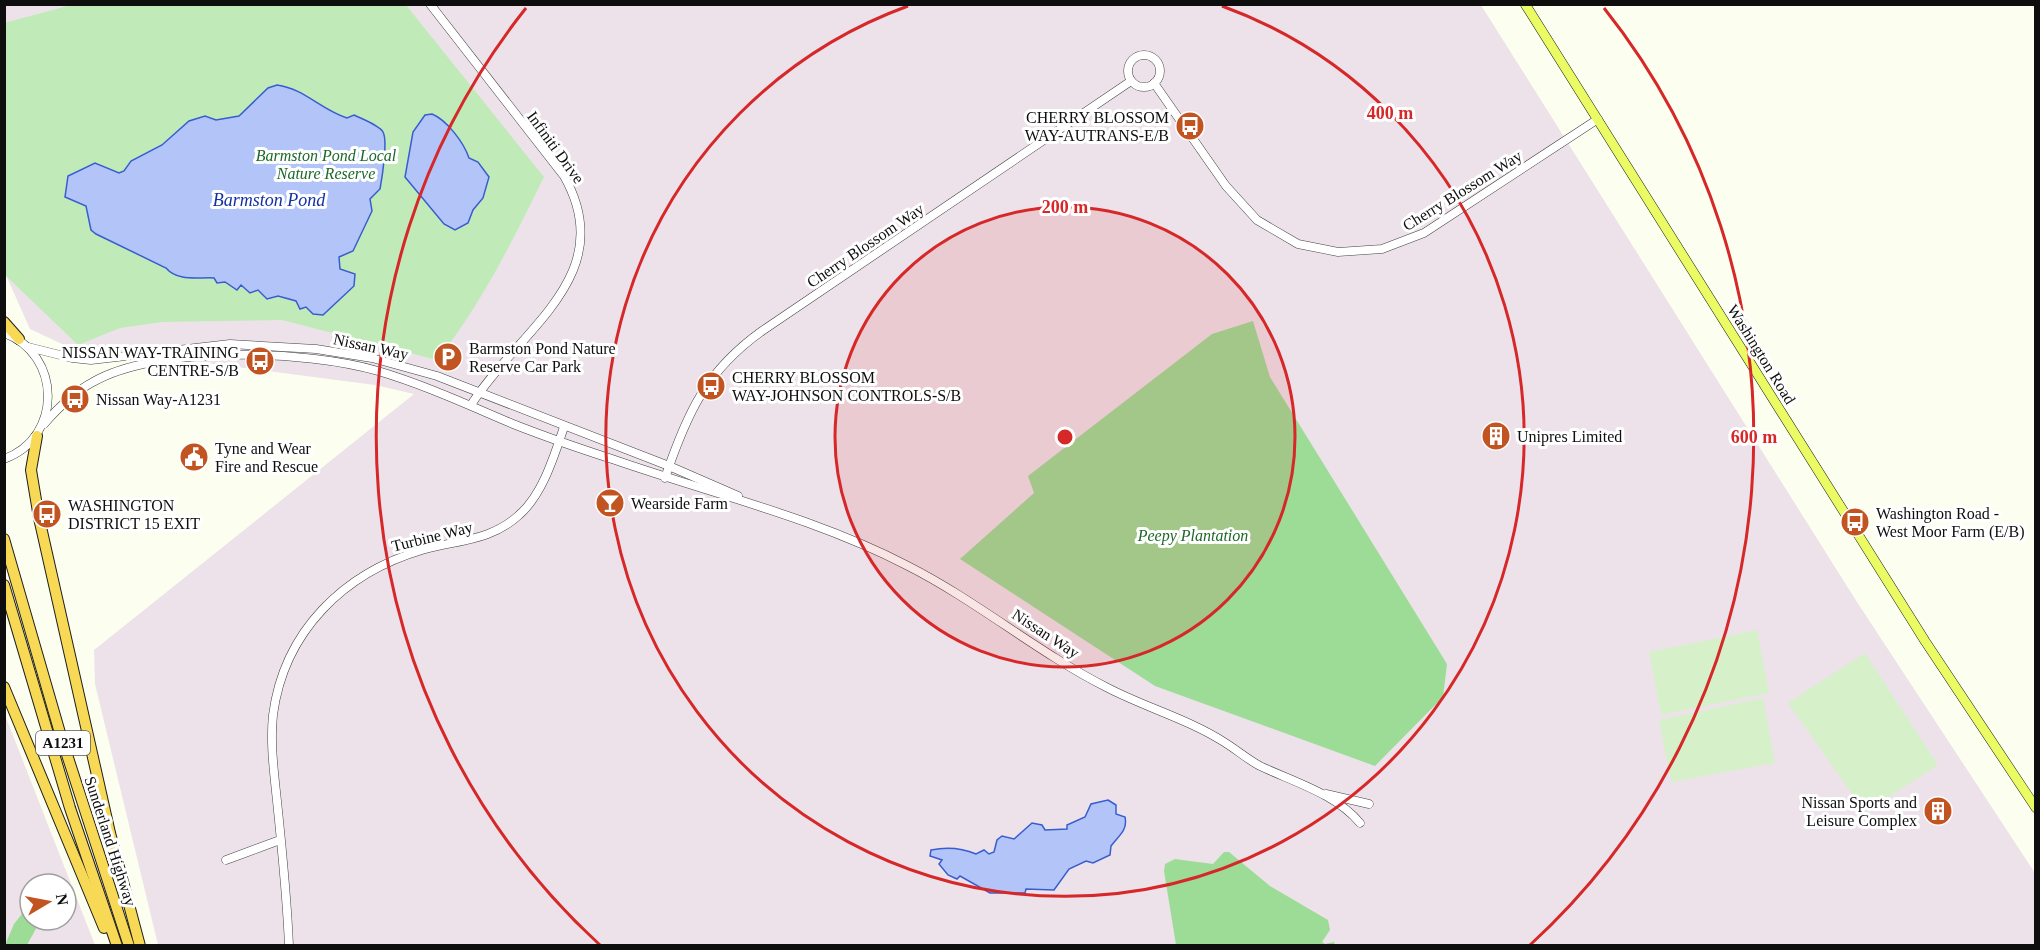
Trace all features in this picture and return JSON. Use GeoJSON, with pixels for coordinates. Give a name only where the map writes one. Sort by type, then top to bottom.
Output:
{"type":"FeatureCollection","features":[{"type":"Feature","properties":{"kind":"highway"},"geometry":{"type":"LineString","coordinates":[[4,322],[19,339]]}},
{"type":"Feature","properties":{"kind":"highway","name":"A1231"},"geometry":{"type":"LineString","coordinates":[[37,436],[31,470],[39,518],[97,775],[140,945]]}},
{"type":"Feature","properties":{"kind":"highway","name":"Sunderland Highway"},"geometry":{"type":"LineString","coordinates":[[4,539],[63,744],[129,945]]}},
{"type":"Feature","properties":{"kind":"highway","name":"Sunderland Highway"},"geometry":{"type":"LineString","coordinates":[[4,585],[70,808],[117,945]]}},
{"type":"Feature","properties":{"kind":"highway"},"geometry":{"type":"LineString","coordinates":[[4,687],[111,945]]}},
{"type":"Feature","properties":{"kind":"main road","name":"Washington Road"},"geometry":{"type":"LineString","coordinates":[[1525,4],[1925,641],[2036,808]]}},
{"type":"Feature","properties":{"kind":"street","name":"Infiniti Drive"},"geometry":{"type":"LineString","coordinates":[[430,4],[564,176],[577,201],[580,215],[579,254],[567,285],[478,392],[471,405]]}},
{"type":"Feature","properties":{"kind":"street","name":"Cherry Blossom Way"},"geometry":{"type":"LineString","coordinates":[[665,478],[702,390],[721,365],[744,343],[1131,81],[1128,66],[1134,58],[1144,55],[1153,58],[1159,66],[1159,75],[1154,83],[1226,186],[1257,220],[1298,244],[1338,252],[1382,249],[1424,233],[1598,119]]}},
{"type":"Feature","properties":{"kind":"street"},"geometry":{"type":"LineString","coordinates":[[1131,81],[1139,86],[1154,83]]}},
{"type":"Feature","properties":{"kind":"street"},"geometry":{"type":"LineString","coordinates":[[4,333],[19,339],[28,347],[41,366],[48,391],[44,424],[37,436],[13,455],[4,459]]}},
{"type":"Feature","properties":{"kind":"street","name":"Nissan Way"},"geometry":{"type":"LineString","coordinates":[[28,347],[72,358],[91,360],[230,344],[316,349],[372,358],[420,370],[669,466],[758,505],[855,541],[909,566],[1104,686],[1225,742],[1244,758],[1316,791]]}},
{"type":"Feature","properties":{"kind":"street","name":"Nissan Way"},"geometry":{"type":"LineString","coordinates":[[44,424],[72,396],[94,381],[135,366],[189,358],[240,354],[300,357],[374,369],[559,441],[665,478],[758,505]]}},
{"type":"Feature","properties":{"kind":"street","name":"Turbine Way"},"geometry":{"type":"LineString","coordinates":[[289,945],[273,757],[273,714],[291,655],[311,623],[346,586],[375,567],[425,549],[489,535],[515,519],[536,494],[564,427]]}},
{"type":"Feature","properties":{"kind":"street"},"geometry":{"type":"LineString","coordinates":[[1316,791],[1369,804]]}},
{"type":"Feature","properties":{"kind":"street"},"geometry":{"type":"LineString","coordinates":[[1316,791],[1342,807],[1360,823]]}},
{"type":"Feature","properties":{"kind":"street"},"geometry":{"type":"LineString","coordinates":[[226,860],[280,840]]}},
{"type":"Feature","properties":{"kind":"shaded area"},"geometry":{"type":"Polygon","coordinates":[[[4,5],[1481,5],[1857,602],[2035,873],[2035,945],[158,945],[95,684],[94,650],[414,394],[375,385],[62,344],[30,329],[5,273],[4,5]]]}},
{"type":"Feature","properties":{"kind":"shaded area"},"geometry":{"type":"Polygon","coordinates":[[[5,715],[66,872],[18,872],[18,932],[78,932],[78,902],[95,945],[5,945],[5,715]]]}},
{"type":"Feature","properties":{"kind":"green space","name":"Barmston Pond Local Nature Reserve"},"geometry":{"type":"Polygon","coordinates":[[[71,5],[406,5],[544,177],[482,295],[437,360],[282,320],[162,322],[120,328],[78,345],[5,275],[4,23],[71,5]]]}},
{"type":"Feature","properties":{"kind":"green space","name":"Peepy Plantation"},"geometry":{"type":"Polygon","coordinates":[[[1253,321],[1270,377],[1447,664],[1443,697],[1375,766],[1155,686],[960,559],[1034,493],[1028,476],[1212,334],[1253,321]]]}},
{"type":"Feature","properties":{"kind":"green space"},"geometry":{"type":"Polygon","coordinates":[[[1757,630],[1769,693],[1661,715],[1649,652],[1757,630]]]}},
{"type":"Feature","properties":{"kind":"green space"},"geometry":{"type":"Polygon","coordinates":[[[1865,653],[1938,765],[1865,812],[1788,703],[1865,653]]]}},
{"type":"Feature","properties":{"kind":"green space"},"geometry":{"type":"Polygon","coordinates":[[[1763,698],[1775,763],[1671,782],[1659,720],[1763,698]]]}},
{"type":"Feature","properties":{"kind":"green space"},"geometry":{"type":"Polygon","coordinates":[[[1224,852],[1229,852],[1270,886],[1328,920],[1330,930],[1322,942],[1325,944],[1334,942],[1335,945],[1176,945],[1164,871],[1165,864],[1175,859],[1213,864],[1224,852]]]}},
{"type":"Feature","properties":{"kind":"green space"},"geometry":{"type":"Polygon","coordinates":[[[18,919],[18,932],[34,932],[27,945],[5,945],[18,919]]]}},
{"type":"Feature","properties":{"kind":"water","name":"Barmston Pond"},"geometry":{"type":"Polygon","coordinates":[[[277,85],[296,91],[347,118],[354,115],[370,122],[381,129],[384,137],[385,151],[381,184],[380,189],[370,199],[372,211],[353,251],[339,257],[340,269],[355,274],[354,286],[323,315],[313,314],[306,307],[300,309],[296,301],[278,296],[267,299],[258,290],[250,293],[241,285],[237,290],[225,282],[217,283],[214,278],[188,278],[176,275],[96,234],[91,230],[86,206],[65,197],[68,176],[95,163],[119,173],[124,171],[131,161],[162,145],[189,121],[205,116],[216,120],[239,116],[268,88],[277,85]]]}},
{"type":"Feature","properties":{"kind":"water"},"geometry":{"type":"Polygon","coordinates":[[[432,114],[449,127],[459,139],[469,158],[478,162],[489,177],[483,198],[473,210],[468,223],[455,230],[444,224],[405,177],[413,132],[425,115],[432,114]]]}},
{"type":"Feature","properties":{"kind":"water"},"geometry":{"type":"Polygon","coordinates":[[[1108,800],[1116,805],[1116,814],[1125,817],[1126,822],[1122,833],[1111,846],[1110,855],[1093,863],[1086,861],[1069,869],[1054,890],[1026,889],[1025,893],[990,893],[960,876],[957,879],[948,875],[939,864],[942,860],[930,856],[931,850],[942,849],[959,849],[976,854],[984,850],[989,854],[994,852],[997,840],[1002,836],[1014,839],[1032,823],[1042,825],[1045,830],[1067,829],[1067,825],[1085,817],[1091,804],[1108,800]]]}},
{"type":"Feature","properties":{"kind":"place","name":"CHERRY BLOSSOM WAY-AUTRANS-E/B"},"geometry":{"type":"Point","coordinates":[1190,126]}},
{"type":"Feature","properties":{"kind":"place","name":"Barmston Pond Nature Reserve Car Park"},"geometry":{"type":"Point","coordinates":[448,357]}},
{"type":"Feature","properties":{"kind":"place","name":"NISSAN WAY-TRAINING CENTRE-S/B"},"geometry":{"type":"Point","coordinates":[260,361]}},
{"type":"Feature","properties":{"kind":"place","name":"CHERRY BLOSSOM WAY-JOHNSON CONTROLS-S/B"},"geometry":{"type":"Point","coordinates":[711,386]}},
{"type":"Feature","properties":{"kind":"place","name":"Nissan Way-A1231"},"geometry":{"type":"Point","coordinates":[75,399]}},
{"type":"Feature","properties":{"kind":"place","name":"Unipres Limited"},"geometry":{"type":"Point","coordinates":[1496,436]}},
{"type":"Feature","properties":{"kind":"place","name":"Tyne and Wear Fire and Rescue"},"geometry":{"type":"Point","coordinates":[194,457]}},
{"type":"Feature","properties":{"kind":"place","name":"Wearside Farm"},"geometry":{"type":"Point","coordinates":[610,503]}},
{"type":"Feature","properties":{"kind":"place","name":"WASHINGTON DISTRICT 15 EXIT"},"geometry":{"type":"Point","coordinates":[47,514]}},
{"type":"Feature","properties":{"kind":"place","name":"Washington Road - West Moor Farm (E/B)"},"geometry":{"type":"Point","coordinates":[1855,522]}},
{"type":"Feature","properties":{"kind":"place","name":"Nissan Sports and Leisure Complex"},"geometry":{"type":"Point","coordinates":[1938,811]}}]}
